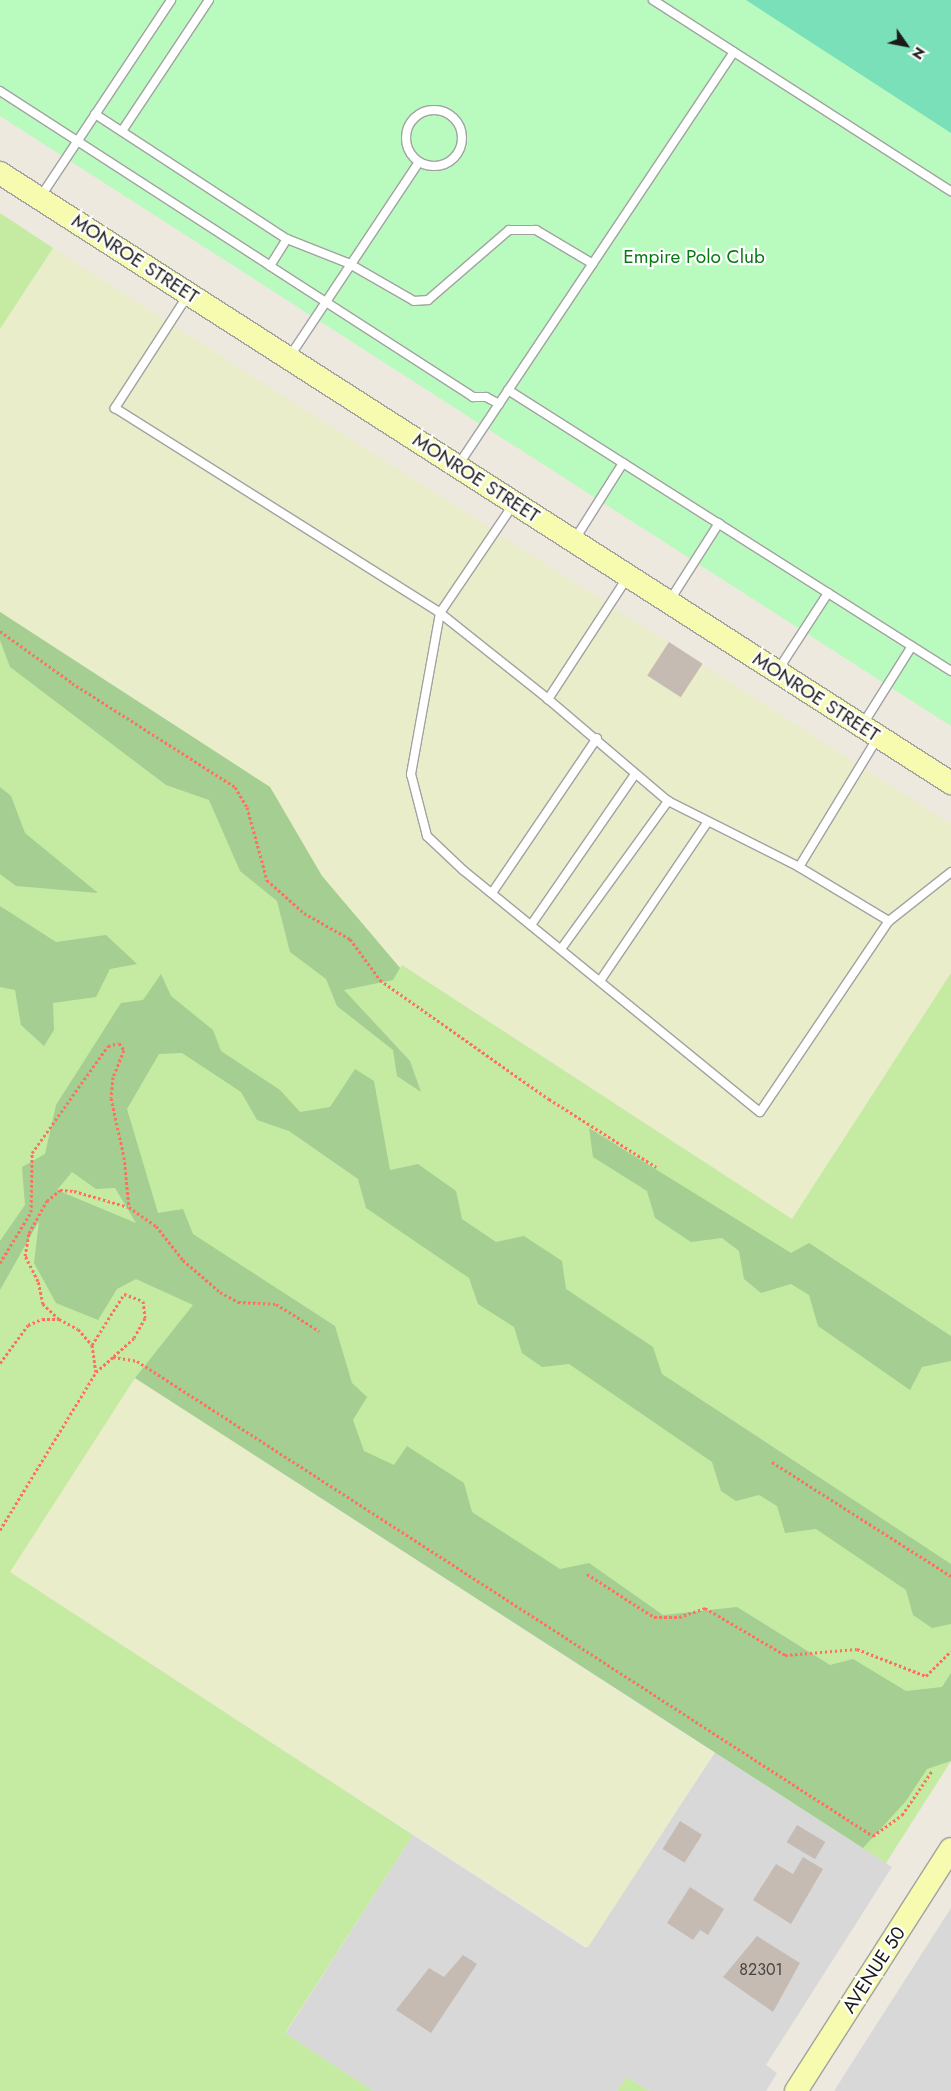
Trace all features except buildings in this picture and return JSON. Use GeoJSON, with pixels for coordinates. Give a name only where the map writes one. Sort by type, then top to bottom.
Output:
{"type":"FeatureCollection","features":[{"type":"Feature","properties":{"kind":"main road","name":"MONROE STREET"},"geometry":{"type":"LineString","coordinates":[[0,173],[951,783]]}},
{"type":"Feature","properties":{"kind":"main road","name":"AVENUE 50"},"geometry":{"type":"LineString","coordinates":[[796,2091],[951,1849]]}},
{"type":"Feature","properties":{"kind":"lane"},"geometry":{"type":"LineString","coordinates":[[40,198],[172,0]]}},
{"type":"Feature","properties":{"kind":"lane"},"geometry":{"type":"LineString","coordinates":[[122,132],[209,0]]}},
{"type":"Feature","properties":{"kind":"lane"},"geometry":{"type":"LineString","coordinates":[[654,0],[951,192]]}},
{"type":"Feature","properties":{"kind":"lane"},"geometry":{"type":"LineString","coordinates":[[457,466],[734,52]]}},
{"type":"Feature","properties":{"kind":"lane"},"geometry":{"type":"LineString","coordinates":[[0,91],[325,300],[473,398],[486,397],[499,404]]}},
{"type":"Feature","properties":{"kind":"lane"},"geometry":{"type":"LineString","coordinates":[[433,110],[450,115],[462,139],[454,157],[437,166],[418,162],[407,148],[410,122],[433,110]]}},
{"type":"Feature","properties":{"kind":"lane"},"geometry":{"type":"LineString","coordinates":[[95,114],[287,239],[348,263],[414,301],[428,300],[509,230],[536,230],[593,264]]}},
{"type":"Feature","properties":{"kind":"lane"},"geometry":{"type":"LineString","coordinates":[[289,358],[348,263],[418,162]]}},
{"type":"Feature","properties":{"kind":"lane"},"geometry":{"type":"LineString","coordinates":[[270,266],[287,239]]}},
{"type":"Feature","properties":{"kind":"lane"},"geometry":{"type":"LineString","coordinates":[[188,294],[115,408],[440,613],[597,738],[635,774],[668,801],[707,823],[799,867],[889,921]]}},
{"type":"Feature","properties":{"kind":"lane"},"geometry":{"type":"LineString","coordinates":[[508,390],[951,670]]}},
{"type":"Feature","properties":{"kind":"lane"},"geometry":{"type":"LineString","coordinates":[[574,541],[623,463]]}},
{"type":"Feature","properties":{"kind":"lane"},"geometry":{"type":"LineString","coordinates":[[514,503],[440,613],[427,696],[412,752],[413,796],[427,836],[492,893],[760,1112],[889,921],[951,872]]}},
{"type":"Feature","properties":{"kind":"lane"},"geometry":{"type":"LineString","coordinates":[[669,602],[719,523]]}},
{"type":"Feature","properties":{"kind":"lane"},"geometry":{"type":"LineString","coordinates":[[548,699],[628,576]]}},
{"type":"Feature","properties":{"kind":"lane"},"geometry":{"type":"LineString","coordinates":[[777,672],[828,593]]}},
{"type":"Feature","properties":{"kind":"lane"},"geometry":{"type":"LineString","coordinates":[[799,867],[912,646]]}},
{"type":"Feature","properties":{"kind":"lane"},"geometry":{"type":"LineString","coordinates":[[492,893],[597,738]]}},
{"type":"Feature","properties":{"kind":"lane"},"geometry":{"type":"LineString","coordinates":[[531,924],[635,774]]}},
{"type":"Feature","properties":{"kind":"lane"},"geometry":{"type":"LineString","coordinates":[[561,949],[668,801]]}},
{"type":"Feature","properties":{"kind":"lane"},"geometry":{"type":"LineString","coordinates":[[600,981],[707,823]]}},
{"type":"Feature","properties":{"kind":"path"},"geometry":{"type":"LineString","coordinates":[[0,630],[72,683],[235,788],[247,808],[267,880],[304,913],[350,939],[380,980],[549,1098],[656,1167]]}},
{"type":"Feature","properties":{"kind":"path"},"geometry":{"type":"LineString","coordinates":[[0,1263],[31,1212],[32,1153],[114,1042],[124,1050],[113,1076],[111,1098],[124,1157],[129,1207]]}},
{"type":"Feature","properties":{"kind":"path"},"geometry":{"type":"LineString","coordinates":[[96,1372],[92,1345],[78,1330],[59,1319],[44,1304],[38,1281],[25,1256],[29,1233],[47,1201],[60,1190],[74,1191],[129,1207],[156,1226],[183,1260],[220,1292],[238,1302],[276,1304],[319,1331]]}},
{"type":"Feature","properties":{"kind":"path"},"geometry":{"type":"LineString","coordinates":[[0,1530],[96,1372],[134,1338],[145,1318],[143,1301],[124,1294],[92,1345]]}},
{"type":"Feature","properties":{"kind":"path"},"geometry":{"type":"LineString","coordinates":[[0,1363],[28,1325],[42,1319],[59,1319]]}},
{"type":"Feature","properties":{"kind":"path"},"geometry":{"type":"LineString","coordinates":[[113,1357],[136,1361],[873,1836],[902,1815],[932,1772]]}},
{"type":"Feature","properties":{"kind":"path"},"geometry":{"type":"LineString","coordinates":[[772,1462],[951,1576]]}},
{"type":"Feature","properties":{"kind":"path"},"geometry":{"type":"LineString","coordinates":[[587,1574],[654,1617],[679,1617],[706,1608],[785,1655],[856,1648],[926,1676],[951,1651]]}},
{"type":"Feature","properties":{"kind":"shaded area"},"geometry":{"type":"Polygon","coordinates":[[[716,1751],[892,1867],[766,2065],[777,2073],[766,2091],[649,2091],[627,2077],[617,2091],[373,2091],[285,2034],[413,1835],[586,1948],[716,1751]]]}},
{"type":"Feature","properties":{"kind":"shaded area"},"geometry":{"type":"Polygon","coordinates":[[[951,1908],[951,2091],[834,2091],[869,2036],[951,1908]]]}},
{"type":"Feature","properties":{"kind":"green space","name":"Empire Polo Club"},"geometry":{"type":"Polygon","coordinates":[[[0,0],[951,0],[951,726],[0,116],[0,0]]]}},
{"type":"Feature","properties":{"kind":"green space"},"geometry":{"type":"Polygon","coordinates":[[[746,0],[951,0],[951,133],[746,0]]]}},
{"type":"Feature","properties":{"kind":"green space"},"geometry":{"type":"Polygon","coordinates":[[[0,213],[53,248],[0,329],[0,213]]]}},
{"type":"Feature","properties":{"kind":"green space"},"geometry":{"type":"Polygon","coordinates":[[[53,248],[951,824],[951,973],[792,1219],[403,965],[400,968],[322,876],[270,787],[0,612],[0,329],[53,248]]]}},
{"type":"Feature","properties":{"kind":"green space"},"geometry":{"type":"Polygon","coordinates":[[[0,612],[270,787],[322,876],[400,968],[402,965],[792,1219],[951,973],[951,1761],[886,1863],[135,1378],[10,1572],[413,1835],[285,2033],[373,2091],[0,2091],[0,612]]]}},
{"type":"Feature","properties":{"kind":"green space"},"geometry":{"type":"Polygon","coordinates":[[[0,612],[270,787],[322,876],[400,968],[393,980],[344,990],[410,1061],[421,1092],[397,1076],[393,1050],[337,1006],[326,979],[290,952],[277,901],[240,871],[209,800],[166,785],[10,667],[0,640],[0,612]]]}},
{"type":"Feature","properties":{"kind":"green space"},"geometry":{"type":"Polygon","coordinates":[[[0,787],[11,796],[25,833],[98,893],[16,886],[0,874],[0,787]]]}},
{"type":"Feature","properties":{"kind":"green space"},"geometry":{"type":"Polygon","coordinates":[[[0,906],[56,942],[106,935],[137,964],[110,969],[96,997],[53,1003],[54,1030],[44,1046],[21,1025],[15,990],[0,987],[0,906]]]}},
{"type":"Feature","properties":{"kind":"green space"},"geometry":{"type":"Polygon","coordinates":[[[161,974],[171,996],[213,1030],[221,1051],[280,1090],[300,1112],[330,1107],[355,1069],[374,1081],[390,1170],[418,1164],[456,1191],[462,1219],[496,1242],[524,1236],[562,1261],[566,1289],[653,1347],[662,1374],[951,1564],[951,1624],[932,1628],[913,1615],[906,1590],[816,1529],[785,1533],[777,1506],[759,1495],[736,1501],[721,1491],[712,1462],[569,1364],[542,1367],[522,1353],[514,1327],[478,1304],[469,1278],[366,1208],[358,1179],[289,1131],[257,1120],[241,1092],[182,1053],[159,1054],[127,1109],[158,1213],[183,1209],[193,1234],[335,1326],[352,1383],[367,1397],[353,1420],[364,1451],[394,1465],[407,1446],[464,1483],[472,1512],[560,1569],[589,1563],[663,1615],[737,1607],[830,1665],[853,1659],[906,1691],[942,1687],[951,1673],[951,1761],[927,1769],[906,1801],[863,1848],[135,1378],[193,1305],[136,1279],[117,1289],[98,1320],[56,1303],[34,1263],[39,1221],[0,1290],[0,1241],[25,1205],[22,1167],[45,1154],[56,1105],[121,1003],[143,1000],[161,974]],[[72,1172],[57,1190],[136,1223],[115,1188],[96,1189],[72,1172]]]}},
{"type":"Feature","properties":{"kind":"green space"},"geometry":{"type":"Polygon","coordinates":[[[589,1128],[791,1253],[809,1243],[951,1336],[951,1361],[922,1367],[910,1390],[818,1326],[809,1295],[791,1284],[761,1293],[744,1279],[739,1251],[722,1238],[691,1242],[655,1218],[647,1191],[593,1157],[589,1128]]]}},
{"type":"Feature","properties":{"kind":"green space"},"geometry":{"type":"Polygon","coordinates":[[[135,1378],[714,1754],[588,1948],[9,1572],[135,1378]]]}},
{"type":"Feature","properties":{"kind":"green space"},"geometry":{"type":"Polygon","coordinates":[[[627,2077],[649,2091],[617,2091],[627,2077]]]}}]}
